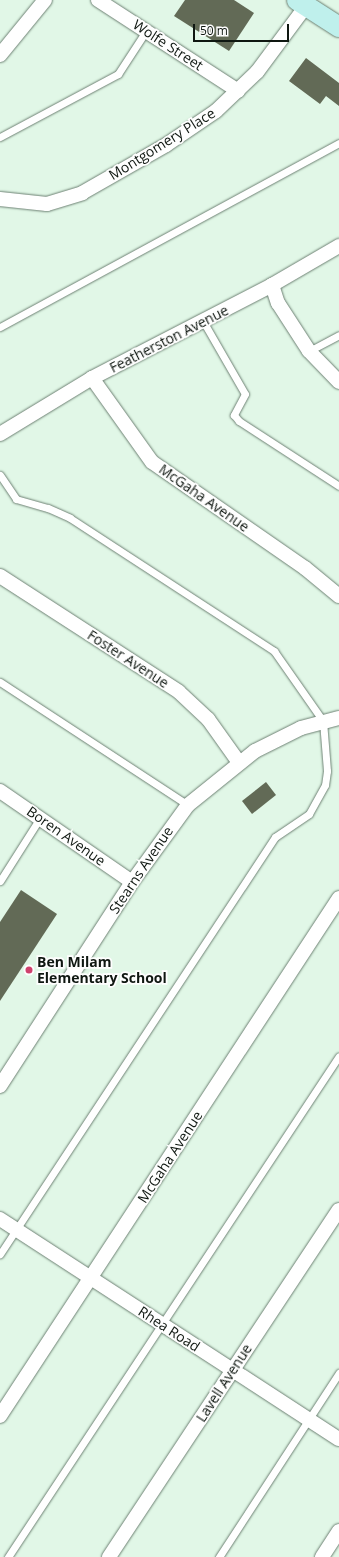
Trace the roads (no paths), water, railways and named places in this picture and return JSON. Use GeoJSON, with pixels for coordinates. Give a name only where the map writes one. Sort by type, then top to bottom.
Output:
{"type":"FeatureCollection","features":[{"type":"Feature","properties":{"kind":"main road"},"geometry":{"type":"LineString","coordinates":[[304,2],[339,27]]}},
{"type":"Feature","properties":{"kind":"street"},"geometry":{"type":"LineString","coordinates":[[0,55],[45,0]]}},
{"type":"Feature","properties":{"kind":"street","name":"Wolfe Street"},"geometry":{"type":"LineString","coordinates":[[98,0],[238,91]]}},
{"type":"Feature","properties":{"kind":"street","name":"Montgomery Place"},"geometry":{"type":"LineString","coordinates":[[0,199],[47,204],[82,193],[192,128],[238,91],[257,72],[304,2]]}},
{"type":"Feature","properties":{"kind":"street","name":"Featherston Avenue"},"geometry":{"type":"LineString","coordinates":[[0,434],[92,378],[272,285],[339,246]]}},
{"type":"Feature","properties":{"kind":"street"},"geometry":{"type":"LineString","coordinates":[[272,285],[278,303],[309,350],[339,382]]}},
{"type":"Feature","properties":{"kind":"street","name":"McGaha Avenue"},"geometry":{"type":"LineString","coordinates":[[92,378],[152,462],[305,568],[339,596]]}},
{"type":"Feature","properties":{"kind":"street","name":"Foster Avenue"},"geometry":{"type":"LineString","coordinates":[[0,576],[179,692],[208,719],[238,761]]}},
{"type":"Feature","properties":{"kind":"street","name":"Stearns Avenue"},"geometry":{"type":"LineString","coordinates":[[0,1086],[132,882],[188,805],[238,761],[301,728],[339,718]]}},
{"type":"Feature","properties":{"kind":"street","name":"Boren Avenue"},"geometry":{"type":"LineString","coordinates":[[0,791],[132,882]]}},
{"type":"Feature","properties":{"kind":"street","name":"McGaha Avenue"},"geometry":{"type":"LineString","coordinates":[[0,1416],[339,898]]}},
{"type":"Feature","properties":{"kind":"street","name":"Lavell Avenue"},"geometry":{"type":"LineString","coordinates":[[109,1557],[339,1210]]}},
{"type":"Feature","properties":{"kind":"street","name":"Rhea Road"},"geometry":{"type":"LineString","coordinates":[[0,1219],[90,1279],[339,1439]]}},
{"type":"Feature","properties":{"kind":"street"},"geometry":{"type":"LineString","coordinates":[[322,1557],[339,1531]]}},
{"type":"Feature","properties":{"kind":"lane"},"geometry":{"type":"LineString","coordinates":[[0,137],[118,74],[146,31]]}},
{"type":"Feature","properties":{"kind":"lane"},"geometry":{"type":"LineString","coordinates":[[0,327],[339,143]]}},
{"type":"Feature","properties":{"kind":"lane"},"geometry":{"type":"LineString","coordinates":[[203,321],[245,394],[234,415],[239,421],[339,486]]}},
{"type":"Feature","properties":{"kind":"lane"},"geometry":{"type":"LineString","coordinates":[[309,350],[339,334]]}},
{"type":"Feature","properties":{"kind":"lane"},"geometry":{"type":"LineString","coordinates":[[0,475],[16,500],[48,508],[70,518],[274,651],[323,721],[327,771],[325,785],[309,814],[275,837],[0,1254]]}},
{"type":"Feature","properties":{"kind":"lane"},"geometry":{"type":"LineString","coordinates":[[0,682],[188,805]]}},
{"type":"Feature","properties":{"kind":"lane"},"geometry":{"type":"LineString","coordinates":[[0,880],[40,818]]}},
{"type":"Feature","properties":{"kind":"lane"},"geometry":{"type":"LineString","coordinates":[[8,1557],[339,1056]]}},
{"type":"Feature","properties":{"kind":"lane"},"geometry":{"type":"LineString","coordinates":[[219,1557],[339,1373]]}},
{"type":"Feature","properties":{"kind":"place","name":"Ben Milam Elementary School"},"geometry":{"type":"Point","coordinates":[29,970]}}]}
